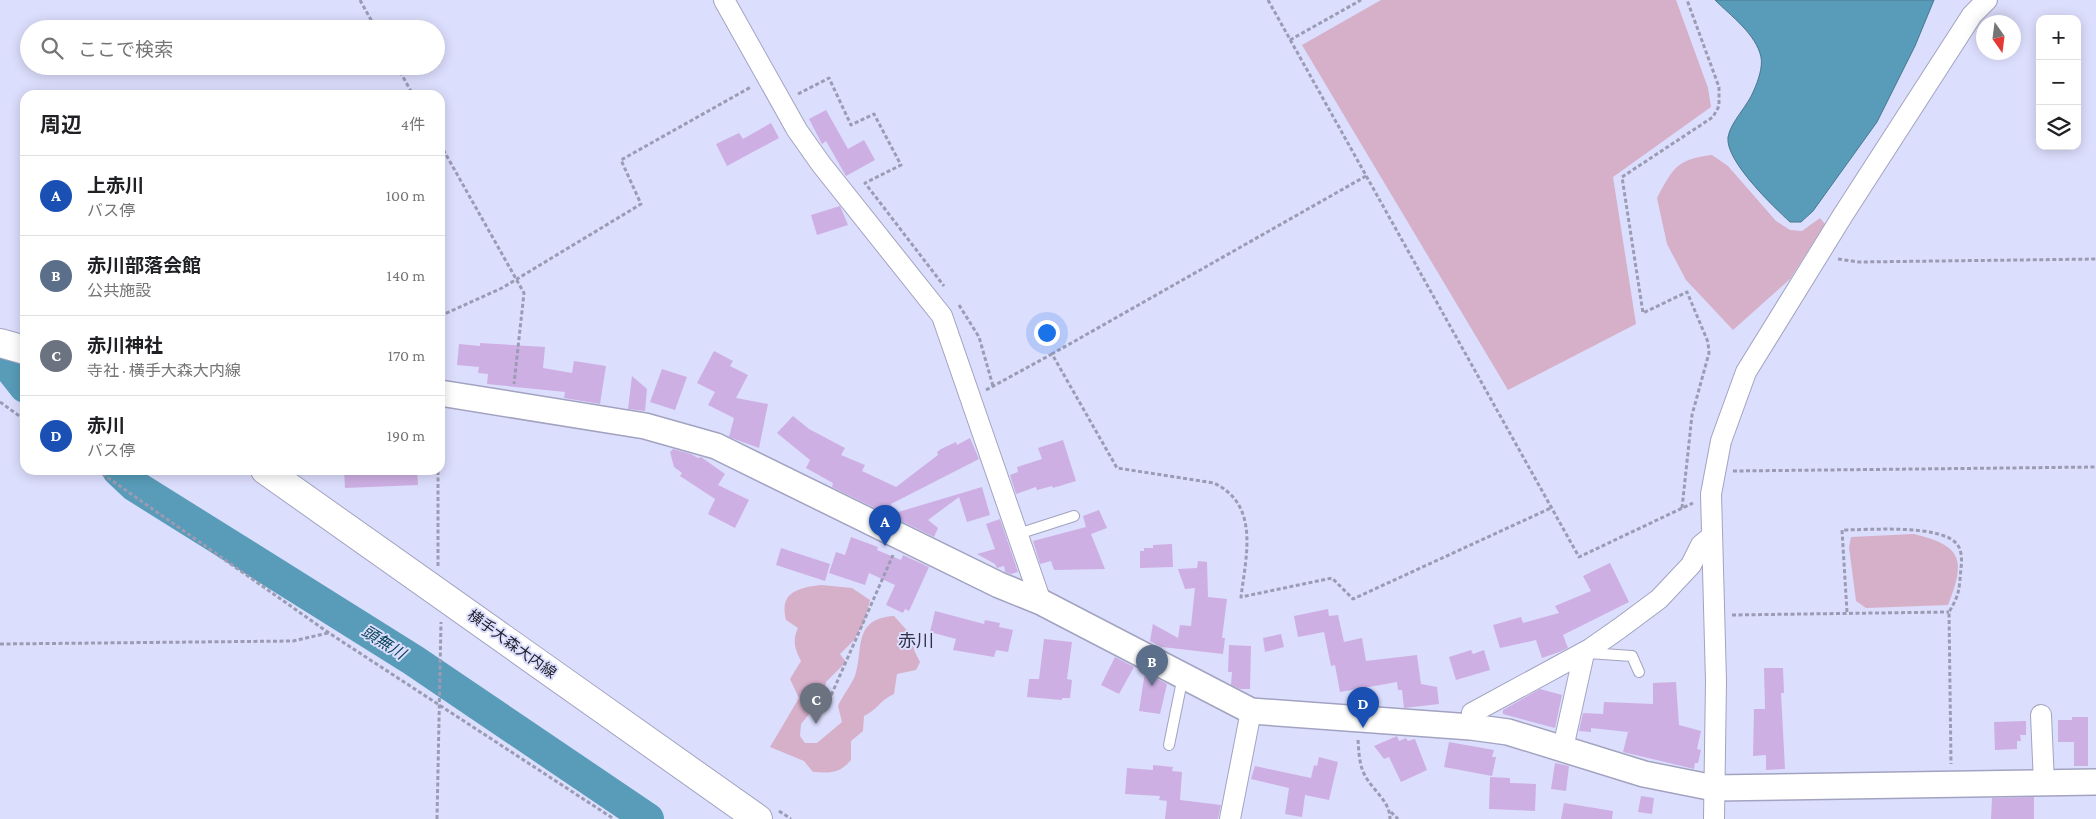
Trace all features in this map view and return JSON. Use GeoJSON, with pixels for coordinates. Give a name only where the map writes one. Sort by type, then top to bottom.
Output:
{"type":"FeatureCollection","features":[{"type":"Feature","properties":{"kind":"main road","name":"横手大森大内線"},"geometry":{"type":"LineString","coordinates":[[272,475],[758,819]]}},
{"type":"Feature","properties":{"kind":"street"},"geometry":{"type":"LineString","coordinates":[[724,0],[797,130],[821,164],[942,316],[1041,602]]}},
{"type":"Feature","properties":{"kind":"street"},"geometry":{"type":"LineString","coordinates":[[1714,819],[1714,615],[1711,494],[1720,441],[1746,372],[1968,7],[1987,0]]}},
{"type":"Feature","properties":{"kind":"street"},"geometry":{"type":"LineString","coordinates":[[445,394],[645,426],[716,446],[901,538],[999,585],[1041,602],[1251,711],[1355,720],[1471,726],[1508,732],[1644,774],[1714,788],[2096,782]]}},
{"type":"Feature","properties":{"kind":"street"},"geometry":{"type":"LineString","coordinates":[[1471,726],[1472,713],[1584,653],[1659,599],[1691,565],[1701,545],[1712,536]]}},
{"type":"Feature","properties":{"kind":"street"},"geometry":{"type":"LineString","coordinates":[[1564,748],[1584,653]]}},
{"type":"Feature","properties":{"kind":"street"},"geometry":{"type":"LineString","coordinates":[[1230,819],[1251,711]]}},
{"type":"Feature","properties":{"kind":"street"},"geometry":{"type":"LineString","coordinates":[[2041,715],[2044,783]]}},
{"type":"Feature","properties":{"kind":"lane"},"geometry":{"type":"LineString","coordinates":[[1018,534],[1074,516]]}},
{"type":"Feature","properties":{"kind":"lane"},"geometry":{"type":"LineString","coordinates":[[1584,653],[1632,656],[1639,672]]}},
{"type":"Feature","properties":{"kind":"lane"},"geometry":{"type":"LineString","coordinates":[[1169,745],[1183,676]]}},
{"type":"Feature","properties":{"kind":"path"},"geometry":{"type":"LineString","coordinates":[[360,0],[371,20]]}},
{"type":"Feature","properties":{"kind":"path"},"geometry":{"type":"LineString","coordinates":[[1268,0],[1579,557],[1711,494]]}},
{"type":"Feature","properties":{"kind":"path"},"geometry":{"type":"LineString","coordinates":[[1290,40],[1362,0]]}},
{"type":"Feature","properties":{"kind":"path"},"geometry":{"type":"LineString","coordinates":[[1682,508],[1692,415],[1708,353],[1708,342],[1687,292],[1644,313],[1622,177],[1713,117],[1719,106],[1719,87],[1687,0]]}},
{"type":"Feature","properties":{"kind":"path"},"geometry":{"type":"LineString","coordinates":[[402,75],[410,90]]}},
{"type":"Feature","properties":{"kind":"path"},"geometry":{"type":"LineString","coordinates":[[445,314],[516,280],[641,204],[621,160],[768,78]]}},
{"type":"Feature","properties":{"kind":"path"},"geometry":{"type":"LineString","coordinates":[[781,102],[829,78],[851,125],[874,114],[900,165],[865,183],[948,291]]}},
{"type":"Feature","properties":{"kind":"path"},"geometry":{"type":"LineString","coordinates":[[445,153],[524,293],[512,404]]}},
{"type":"Feature","properties":{"kind":"path"},"geometry":{"type":"LineString","coordinates":[[971,398],[1366,176]]}},
{"type":"Feature","properties":{"kind":"path"},"geometry":{"type":"LineString","coordinates":[[1818,255],[1859,262],[2096,259]]}},
{"type":"Feature","properties":{"kind":"path"},"geometry":{"type":"LineString","coordinates":[[954,298],[979,337],[993,386]]}},
{"type":"Feature","properties":{"kind":"path"},"geometry":{"type":"LineString","coordinates":[[1052,354],[1117,468],[1214,483],[1227,489],[1236,499],[1242,508],[1247,547],[1241,597],[1332,578],[1353,599],[1551,508]]}},
{"type":"Feature","properties":{"kind":"path"},"geometry":{"type":"LineString","coordinates":[[0,402],[20,416]]}},
{"type":"Feature","properties":{"kind":"path"},"geometry":{"type":"LineString","coordinates":[[1715,471],[2096,467]]}},
{"type":"Feature","properties":{"kind":"path"},"geometry":{"type":"LineString","coordinates":[[104,475],[329,633],[614,819]]}},
{"type":"Feature","properties":{"kind":"path"},"geometry":{"type":"LineString","coordinates":[[438,475],[438,591],[441,624],[438,819]]}},
{"type":"Feature","properties":{"kind":"path"},"geometry":{"type":"LineString","coordinates":[[1847,612],[1842,530],[1918,529],[1947,537],[1956,543],[1962,557],[1959,596],[1949,612],[1951,784]]}},
{"type":"Feature","properties":{"kind":"path"},"geometry":{"type":"LineString","coordinates":[[826,707],[901,538]]}},
{"type":"Feature","properties":{"kind":"path"},"geometry":{"type":"LineString","coordinates":[[1714,615],[1949,612]]}},
{"type":"Feature","properties":{"kind":"path"},"geometry":{"type":"LineString","coordinates":[[0,644],[293,641],[329,633]]}},
{"type":"Feature","properties":{"kind":"path"},"geometry":{"type":"LineString","coordinates":[[1355,720],[1361,766],[1366,778],[1398,819]]}},
{"type":"Feature","properties":{"kind":"path"},"geometry":{"type":"LineString","coordinates":[[1390,811],[1390,819]]}},
{"type":"Feature","properties":{"kind":"shaded area"},"geometry":{"type":"Polygon","coordinates":[[[1381,0],[1676,0],[1708,88],[1711,107],[1613,177],[1636,324],[1508,390],[1302,45],[1381,0]]]}},
{"type":"Feature","properties":{"kind":"shaded area"},"geometry":{"type":"Polygon","coordinates":[[[1712,155],[1728,166],[1776,221],[1790,230],[1802,231],[1820,218],[1825,224],[1790,279],[1733,330],[1686,280],[1667,244],[1657,198],[1672,172],[1683,162],[1712,155]]]}},
{"type":"Feature","properties":{"kind":"shaded area"},"geometry":{"type":"Polygon","coordinates":[[[1914,534],[1942,544],[1951,550],[1956,557],[1958,565],[1957,576],[1948,605],[1866,608],[1856,601],[1849,547],[1851,537],[1914,534]]]}},
{"type":"Feature","properties":{"kind":"shaded area"},"geometry":{"type":"Polygon","coordinates":[[[821,585],[852,588],[870,600],[864,623],[853,641],[840,654],[846,662],[826,682],[824,696],[801,724],[800,736],[805,743],[817,743],[842,722],[838,706],[855,676],[862,637],[871,623],[881,618],[894,616],[912,636],[914,650],[920,662],[916,670],[897,674],[894,694],[864,716],[863,731],[851,741],[851,760],[847,765],[834,772],[824,773],[813,772],[804,761],[770,747],[799,698],[790,679],[801,661],[795,645],[798,628],[786,620],[785,603],[792,593],[798,590],[821,585]]]}},
{"type":"Feature","properties":{"kind":"water"},"geometry":{"type":"Polygon","coordinates":[[[1715,0],[1934,0],[1915,46],[1877,122],[1813,211],[1801,222],[1790,222],[1763,195],[1742,170],[1729,147],[1728,137],[1730,131],[1748,102],[1760,74],[1761,57],[1748,33],[1715,0]]]}},
{"type":"Feature","properties":{"kind":"building"},"geometry":{"type":"Polygon","coordinates":[[[826,110],[848,149],[864,140],[875,160],[846,176],[826,141],[822,144],[809,119],[826,110]]]}},
{"type":"Feature","properties":{"kind":"building"},"geometry":{"type":"Polygon","coordinates":[[[771,123],[779,138],[727,166],[716,144],[739,133],[743,139],[771,123]]]}},
{"type":"Feature","properties":{"kind":"building"},"geometry":{"type":"Polygon","coordinates":[[[840,206],[848,225],[817,235],[811,215],[840,206]]]}},
{"type":"Feature","properties":{"kind":"building"},"geometry":{"type":"Polygon","coordinates":[[[480,343],[545,347],[543,368],[572,373],[574,361],[606,366],[600,404],[564,398],[565,392],[487,384],[488,374],[478,373],[479,367],[457,365],[459,344],[480,346],[480,343]]]}},
{"type":"Feature","properties":{"kind":"building"},"geometry":{"type":"Polygon","coordinates":[[[714,351],[733,361],[730,366],[748,375],[736,398],[768,404],[759,448],[729,437],[734,418],[708,405],[715,392],[697,383],[714,351]]]}},
{"type":"Feature","properties":{"kind":"building"},"geometry":{"type":"Polygon","coordinates":[[[662,369],[687,377],[675,410],[650,402],[662,369]]]}},
{"type":"Feature","properties":{"kind":"building"},"geometry":{"type":"Polygon","coordinates":[[[632,376],[647,389],[645,411],[628,409],[632,376]]]}},
{"type":"Feature","properties":{"kind":"building"},"geometry":{"type":"Polygon","coordinates":[[[793,416],[809,429],[845,448],[841,455],[865,465],[862,471],[896,487],[938,455],[937,452],[941,449],[956,442],[957,445],[970,438],[979,459],[891,504],[895,513],[982,487],[990,515],[967,522],[959,497],[928,520],[938,528],[934,537],[832,487],[833,483],[806,468],[810,460],[777,433],[793,416]]]}},
{"type":"Feature","properties":{"kind":"building"},"geometry":{"type":"Polygon","coordinates":[[[1063,440],[1076,481],[1053,488],[1052,486],[1037,490],[1036,487],[1016,494],[1010,475],[1018,472],[1017,467],[1042,459],[1038,448],[1063,440]]]}},
{"type":"Feature","properties":{"kind":"building"},"geometry":{"type":"Polygon","coordinates":[[[673,449],[698,458],[701,457],[725,474],[718,485],[749,500],[735,528],[708,514],[715,499],[680,476],[682,473],[674,467],[670,452],[673,449]]]}},
{"type":"Feature","properties":{"kind":"building"},"geometry":{"type":"Polygon","coordinates":[[[344,475],[417,475],[418,485],[345,488],[344,475]]]}},
{"type":"Feature","properties":{"kind":"building"},"geometry":{"type":"Polygon","coordinates":[[[1099,510],[1107,528],[1091,534],[1105,569],[1054,570],[1051,561],[1040,564],[1033,541],[1086,527],[1083,516],[1099,510]]]}},
{"type":"Feature","properties":{"kind":"building"},"geometry":{"type":"Polygon","coordinates":[[[1000,519],[1018,572],[1011,574],[1005,572],[1004,566],[997,568],[995,564],[977,554],[995,549],[986,524],[1000,519]]]}},
{"type":"Feature","properties":{"kind":"building"},"geometry":{"type":"Polygon","coordinates":[[[851,537],[878,547],[877,550],[901,560],[903,555],[929,567],[909,611],[905,609],[903,613],[886,605],[895,585],[869,573],[865,585],[829,573],[836,552],[845,555],[851,537]]]}},
{"type":"Feature","properties":{"kind":"building"},"geometry":{"type":"Polygon","coordinates":[[[1172,544],[1173,567],[1140,568],[1140,551],[1144,551],[1144,548],[1153,548],[1153,545],[1172,544]]]}},
{"type":"Feature","properties":{"kind":"building"},"geometry":{"type":"Polygon","coordinates":[[[781,548],[830,564],[825,581],[776,565],[781,548]]]}},
{"type":"Feature","properties":{"kind":"building"},"geometry":{"type":"Polygon","coordinates":[[[1198,561],[1207,562],[1208,597],[1227,599],[1222,638],[1225,638],[1223,654],[1162,647],[1150,641],[1153,624],[1178,638],[1180,625],[1191,626],[1195,588],[1185,589],[1178,569],[1197,568],[1198,561]]]}},
{"type":"Feature","properties":{"kind":"building"},"geometry":{"type":"Polygon","coordinates":[[[1610,563],[1629,602],[1563,635],[1568,648],[1559,652],[1542,658],[1536,640],[1500,648],[1493,625],[1521,617],[1523,623],[1559,613],[1555,606],[1591,591],[1583,576],[1610,563]]]}},
{"type":"Feature","properties":{"kind":"building"},"geometry":{"type":"Polygon","coordinates":[[[1328,609],[1329,616],[1338,615],[1344,642],[1362,638],[1366,661],[1417,655],[1421,684],[1437,687],[1439,704],[1404,708],[1402,690],[1398,690],[1397,682],[1340,692],[1335,665],[1331,666],[1324,632],[1298,637],[1294,616],[1328,609]]]}},
{"type":"Feature","properties":{"kind":"building"},"geometry":{"type":"Polygon","coordinates":[[[935,611],[984,624],[985,620],[1000,623],[999,627],[1013,630],[1008,652],[996,650],[994,657],[953,650],[956,639],[930,632],[935,611]]]}},
{"type":"Feature","properties":{"kind":"building"},"geometry":{"type":"Polygon","coordinates":[[[1281,634],[1284,647],[1265,652],[1263,638],[1281,634]]]}},
{"type":"Feature","properties":{"kind":"building"},"geometry":{"type":"Polygon","coordinates":[[[1044,639],[1072,642],[1067,679],[1072,680],[1070,698],[1062,698],[1062,700],[1027,697],[1029,679],[1039,679],[1044,639]]]}},
{"type":"Feature","properties":{"kind":"building"},"geometry":{"type":"Polygon","coordinates":[[[1229,645],[1251,646],[1250,689],[1240,689],[1231,685],[1232,672],[1228,672],[1229,645]]]}},
{"type":"Feature","properties":{"kind":"building"},"geometry":{"type":"Polygon","coordinates":[[[1471,650],[1473,654],[1484,650],[1490,670],[1456,680],[1449,657],[1471,650]]]}},
{"type":"Feature","properties":{"kind":"building"},"geometry":{"type":"Polygon","coordinates":[[[1115,657],[1134,667],[1119,694],[1101,685],[1115,657]]]}},
{"type":"Feature","properties":{"kind":"building"},"geometry":{"type":"Polygon","coordinates":[[[1764,668],[1783,668],[1784,693],[1781,693],[1785,769],[1766,770],[1766,755],[1753,756],[1754,709],[1765,709],[1764,668]]]}},
{"type":"Feature","properties":{"kind":"building"},"geometry":{"type":"Polygon","coordinates":[[[1145,672],[1167,684],[1160,714],[1139,711],[1145,672]]]}},
{"type":"Feature","properties":{"kind":"building"},"geometry":{"type":"Polygon","coordinates":[[[1676,682],[1679,725],[1701,731],[1697,749],[1701,750],[1698,763],[1695,763],[1694,769],[1623,752],[1628,732],[1591,728],[1591,732],[1579,731],[1583,713],[1603,714],[1604,702],[1653,704],[1653,683],[1676,682]]]}},
{"type":"Feature","properties":{"kind":"building"},"geometry":{"type":"Polygon","coordinates":[[[1540,689],[1562,695],[1555,728],[1503,714],[1503,710],[1540,689]]]}},
{"type":"Feature","properties":{"kind":"building"},"geometry":{"type":"Polygon","coordinates":[[[2072,717],[2088,717],[2088,766],[2074,766],[2074,742],[2058,742],[2058,720],[2072,720],[2072,717]]]}},
{"type":"Feature","properties":{"kind":"building"},"geometry":{"type":"Polygon","coordinates":[[[2026,721],[2026,735],[2020,735],[2021,741],[2017,741],[2017,749],[1995,750],[1994,722],[2026,721]]]}},
{"type":"Feature","properties":{"kind":"building"},"geometry":{"type":"Polygon","coordinates":[[[1397,736],[1399,741],[1406,738],[1408,741],[1415,739],[1427,770],[1401,782],[1389,757],[1384,759],[1374,746],[1397,736]]]}},
{"type":"Feature","properties":{"kind":"building"},"geometry":{"type":"Polygon","coordinates":[[[1449,742],[1494,750],[1492,757],[1496,757],[1492,776],[1444,767],[1449,742]]]}},
{"type":"Feature","properties":{"kind":"building"},"geometry":{"type":"Polygon","coordinates":[[[1319,757],[1338,762],[1329,800],[1305,795],[1302,817],[1285,814],[1289,788],[1251,779],[1255,766],[1311,778],[1314,765],[1317,766],[1319,757]]]}},
{"type":"Feature","properties":{"kind":"building"},"geometry":{"type":"Polygon","coordinates":[[[1555,763],[1569,766],[1566,791],[1551,789],[1555,763]]]}},
{"type":"Feature","properties":{"kind":"building"},"geometry":{"type":"Polygon","coordinates":[[[1153,765],[1173,767],[1172,771],[1182,772],[1180,800],[1221,805],[1218,819],[1165,819],[1167,801],[1159,800],[1160,796],[1125,794],[1127,768],[1153,770],[1153,765]]]}},
{"type":"Feature","properties":{"kind":"building"},"geometry":{"type":"Polygon","coordinates":[[[1490,777],[1510,778],[1510,783],[1536,784],[1535,811],[1489,809],[1490,777]]]}},
{"type":"Feature","properties":{"kind":"building"},"geometry":{"type":"Polygon","coordinates":[[[1641,796],[1654,798],[1652,814],[1638,812],[1641,796]]]}},
{"type":"Feature","properties":{"kind":"building"},"geometry":{"type":"Polygon","coordinates":[[[2034,797],[2034,819],[1991,819],[1992,798],[2034,797]]]}},
{"type":"Feature","properties":{"kind":"building"},"geometry":{"type":"Polygon","coordinates":[[[1564,803],[1613,811],[1612,819],[1561,819],[1564,803]]]}},
{"type":"Feature","properties":{"kind":"waterway","name":"頭無川"},"geometry":{"type":"LineString","coordinates":[[0,355],[20,381]]}},
{"type":"Feature","properties":{"kind":"waterway","name":"頭無川"},"geometry":{"type":"LineString","coordinates":[[123,475],[135,486],[413,660],[648,819]]}},
{"type":"Feature","properties":{"kind":"place","name":"上赤川"},"geometry":{"type":"Point","coordinates":[885,546]}},
{"type":"Feature","properties":{"kind":"place","name":"赤川部落会館"},"geometry":{"type":"Point","coordinates":[1152,686]}},
{"type":"Feature","properties":{"kind":"place","name":"赤川神社"},"geometry":{"type":"Point","coordinates":[816,724]}},
{"type":"Feature","properties":{"kind":"place","name":"赤川"},"geometry":{"type":"Point","coordinates":[1363,728]}},
{"type":"Feature","properties":{"kind":"district","name":"赤川"},"geometry":{"type":"Point","coordinates":[916,641]}}]}
